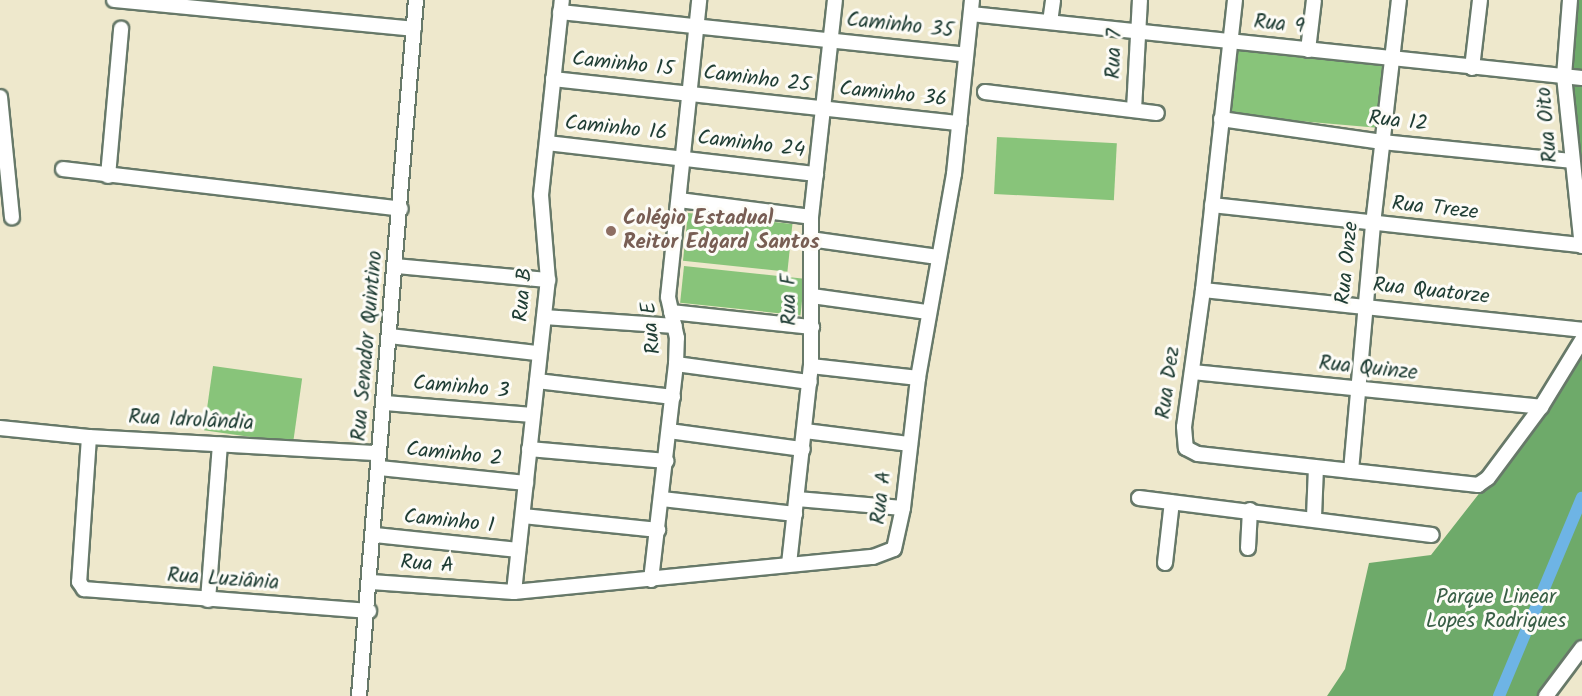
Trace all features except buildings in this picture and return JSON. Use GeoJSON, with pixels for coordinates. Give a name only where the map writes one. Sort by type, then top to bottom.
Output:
{"type":"FeatureCollection","features":[{"type":"Feature","properties":{"kind":"street"},"geometry":{"type":"LineString","coordinates":[[114,0],[414,29]]}},
{"type":"Feature","properties":{"kind":"street","name":"Rua Senador Quintino"},"geometry":{"type":"LineString","coordinates":[[359,696],[369,611],[379,453],[386,403],[416,0]]}},
{"type":"Feature","properties":{"kind":"street","name":"Rua E"},"geometry":{"type":"LineString","coordinates":[[651,580],[676,364],[673,319],[668,297],[699,0]]}},
{"type":"Feature","properties":{"kind":"street","name":"Rua F"},"geometry":{"type":"LineString","coordinates":[[789,564],[810,382],[811,217],[835,0]]}},
{"type":"Feature","properties":{"kind":"street"},"geometry":{"type":"LineString","coordinates":[[1050,22],[1053,0]]}},
{"type":"Feature","properties":{"kind":"street","name":"Rua 7"},"geometry":{"type":"LineString","coordinates":[[1134,111],[1136,32],[1140,0]]}},
{"type":"Feature","properties":{"kind":"street","name":"Rua Dez"},"geometry":{"type":"LineString","coordinates":[[1235,0],[1203,290],[1184,427],[1186,448],[1198,454],[1478,485],[1488,478],[1540,407]]}},
{"type":"Feature","properties":{"kind":"street"},"geometry":{"type":"LineString","coordinates":[[1308,50],[1314,0]]}},
{"type":"Feature","properties":{"kind":"street","name":"Rua Onze"},"geometry":{"type":"LineString","coordinates":[[1351,471],[1373,224],[1399,0]]}},
{"type":"Feature","properties":{"kind":"street"},"geometry":{"type":"LineString","coordinates":[[1472,68],[1480,0]]}},
{"type":"Feature","properties":{"kind":"street","name":"Rua Oito"},"geometry":{"type":"LineString","coordinates":[[1569,0],[1564,76],[1571,160],[1582,245]]}},
{"type":"Feature","properties":{"kind":"street","name":"Caminho 35"},"geometry":{"type":"LineString","coordinates":[[561,6],[966,55]]}},
{"type":"Feature","properties":{"kind":"street","name":"Rua B"},"geometry":{"type":"LineString","coordinates":[[514,592],[537,381],[538,353],[548,280],[541,195],[561,6]]}},
{"type":"Feature","properties":{"kind":"street","name":"Rua 9"},"geometry":{"type":"LineString","coordinates":[[971,7],[1050,22],[1136,32],[1582,78]]}},
{"type":"Feature","properties":{"kind":"street","name":"Rua A"},"geometry":{"type":"LineString","coordinates":[[371,582],[514,592],[651,580],[886,554],[898,542],[918,378],[960,123],[971,7]]}},
{"type":"Feature","properties":{"kind":"street"},"geometry":{"type":"LineString","coordinates":[[108,176],[121,29]]}},
{"type":"Feature","properties":{"kind":"street","name":"Caminho 15"},"geometry":{"type":"LineString","coordinates":[[553,79],[688,93]]}},
{"type":"Feature","properties":{"kind":"street"},"geometry":{"type":"LineString","coordinates":[[985,92],[1157,113]]}},
{"type":"Feature","properties":{"kind":"street","name":"Caminho 25"},"geometry":{"type":"LineString","coordinates":[[688,93],[822,108]]}},
{"type":"Feature","properties":{"kind":"street"},"geometry":{"type":"LineString","coordinates":[[0,97],[12,217]]}},
{"type":"Feature","properties":{"kind":"street","name":"Caminho 36"},"geometry":{"type":"LineString","coordinates":[[822,108],[960,123]]}},
{"type":"Feature","properties":{"kind":"street","name":"Rua 12"},"geometry":{"type":"LineString","coordinates":[[1221,119],[1382,142],[1571,160]]}},
{"type":"Feature","properties":{"kind":"street","name":"Caminho 16"},"geometry":{"type":"LineString","coordinates":[[547,143],[681,157]]}},
{"type":"Feature","properties":{"kind":"street","name":"Caminho 24"},"geometry":{"type":"LineString","coordinates":[[681,157],[816,174]]}},
{"type":"Feature","properties":{"kind":"street"},"geometry":{"type":"LineString","coordinates":[[63,169],[401,209]]}},
{"type":"Feature","properties":{"kind":"street"},"geometry":{"type":"LineString","coordinates":[[679,200],[811,217]]}},
{"type":"Feature","properties":{"kind":"street","name":"Rua Treze"},"geometry":{"type":"LineString","coordinates":[[1212,205],[1582,245]]}},
{"type":"Feature","properties":{"kind":"street"},"geometry":{"type":"LineString","coordinates":[[810,239],[938,257]]}},
{"type":"Feature","properties":{"kind":"street"},"geometry":{"type":"LineString","coordinates":[[396,266],[548,280]]}},
{"type":"Feature","properties":{"kind":"street","name":"Rua Quatorze"},"geometry":{"type":"LineString","coordinates":[[1203,290],[1582,330]]}},
{"type":"Feature","properties":{"kind":"street"},"geometry":{"type":"LineString","coordinates":[[812,296],[928,312]]}},
{"type":"Feature","properties":{"kind":"street"},"geometry":{"type":"LineString","coordinates":[[544,317],[673,319],[812,327]]}},
{"type":"Feature","properties":{"kind":"street"},"geometry":{"type":"LineString","coordinates":[[390,336],[538,353]]}},
{"type":"Feature","properties":{"kind":"street"},"geometry":{"type":"LineString","coordinates":[[1540,407],[1582,339]]}},
{"type":"Feature","properties":{"kind":"street"},"geometry":{"type":"LineString","coordinates":[[676,364],[810,382]]}},
{"type":"Feature","properties":{"kind":"street"},"geometry":{"type":"LineString","coordinates":[[811,366],[918,378]]}},
{"type":"Feature","properties":{"kind":"street","name":"Rua Quinze"},"geometry":{"type":"LineString","coordinates":[[1192,372],[1540,407]]}},
{"type":"Feature","properties":{"kind":"street"},"geometry":{"type":"LineString","coordinates":[[537,381],[673,397]]}},
{"type":"Feature","properties":{"kind":"street","name":"Caminho 3"},"geometry":{"type":"LineString","coordinates":[[386,403],[532,416]]}},
{"type":"Feature","properties":{"kind":"street","name":"Rua Idrolândia"},"geometry":{"type":"LineString","coordinates":[[0,428],[89,437],[379,453]]}},
{"type":"Feature","properties":{"kind":"street"},"geometry":{"type":"LineString","coordinates":[[669,431],[803,449]]}},
{"type":"Feature","properties":{"kind":"street"},"geometry":{"type":"LineString","coordinates":[[805,431],[910,444]]}},
{"type":"Feature","properties":{"kind":"street","name":"Rua Luziânia"},"geometry":{"type":"LineString","coordinates":[[89,437],[79,582],[84,589],[96,592],[369,611]]}},
{"type":"Feature","properties":{"kind":"street"},"geometry":{"type":"LineString","coordinates":[[208,600],[220,444]]}},
{"type":"Feature","properties":{"kind":"street"},"geometry":{"type":"LineString","coordinates":[[529,449],[666,461]]}},
{"type":"Feature","properties":{"kind":"street","name":"Caminho 2"},"geometry":{"type":"LineString","coordinates":[[379,468],[526,483]]}},
{"type":"Feature","properties":{"kind":"street"},"geometry":{"type":"LineString","coordinates":[[1314,517],[1316,468]]}},
{"type":"Feature","properties":{"kind":"street"},"geometry":{"type":"LineString","coordinates":[[1139,498],[1314,517],[1432,535]]}},
{"type":"Feature","properties":{"kind":"street"},"geometry":{"type":"LineString","coordinates":[[662,499],[795,514]]}},
{"type":"Feature","properties":{"kind":"street"},"geometry":{"type":"LineString","coordinates":[[797,499],[903,508]]}},
{"type":"Feature","properties":{"kind":"street"},"geometry":{"type":"LineString","coordinates":[[1165,563],[1172,502]]}},
{"type":"Feature","properties":{"kind":"street"},"geometry":{"type":"LineString","coordinates":[[1248,548],[1250,510]]}},
{"type":"Feature","properties":{"kind":"street"},"geometry":{"type":"LineString","coordinates":[[523,516],[658,530]]}},
{"type":"Feature","properties":{"kind":"street","name":"Caminho 1"},"geometry":{"type":"LineString","coordinates":[[375,535],[518,550]]}},
{"type":"Feature","properties":{"kind":"street"},"geometry":{"type":"LineString","coordinates":[[1546,696],[1582,648]]}},
{"type":"Feature","properties":{"kind":"green space"},"geometry":{"type":"Polygon","coordinates":[[[1566,0],[1582,0],[1582,255],[1569,161],[1566,0]]]}},
{"type":"Feature","properties":{"kind":"green space"},"geometry":{"type":"Polygon","coordinates":[[[1233,50],[1382,63],[1377,128],[1227,115],[1233,50]]]}},
{"type":"Feature","properties":{"kind":"green space"},"geometry":{"type":"Polygon","coordinates":[[[997,137],[1117,143],[1114,200],[994,194],[997,137]]]}},
{"type":"Feature","properties":{"kind":"green space"},"geometry":{"type":"Polygon","coordinates":[[[688,213],[792,224],[787,272],[683,261],[688,213]]]}},
{"type":"Feature","properties":{"kind":"green space"},"geometry":{"type":"Polygon","coordinates":[[[684,266],[804,279],[800,315],[680,303],[684,266]]]}},
{"type":"Feature","properties":{"kind":"green space","name":"Parque Linear Lopes Rodrigues"},"geometry":{"type":"Polygon","coordinates":[[[1582,341],[1582,648],[1542,696],[1327,696],[1345,669],[1369,563],[1431,555],[1485,486],[1582,341]]]}},
{"type":"Feature","properties":{"kind":"green space"},"geometry":{"type":"Polygon","coordinates":[[[213,366],[302,379],[293,443],[204,430],[213,366]]]}},
{"type":"Feature","properties":{"kind":"waterway"},"geometry":{"type":"LineString","coordinates":[[1499,696],[1582,498]]}},
{"type":"Feature","properties":{"kind":"place","name":"Colégio Estadual Reitor Edgard Santos"},"geometry":{"type":"Point","coordinates":[611,231]}}]}
